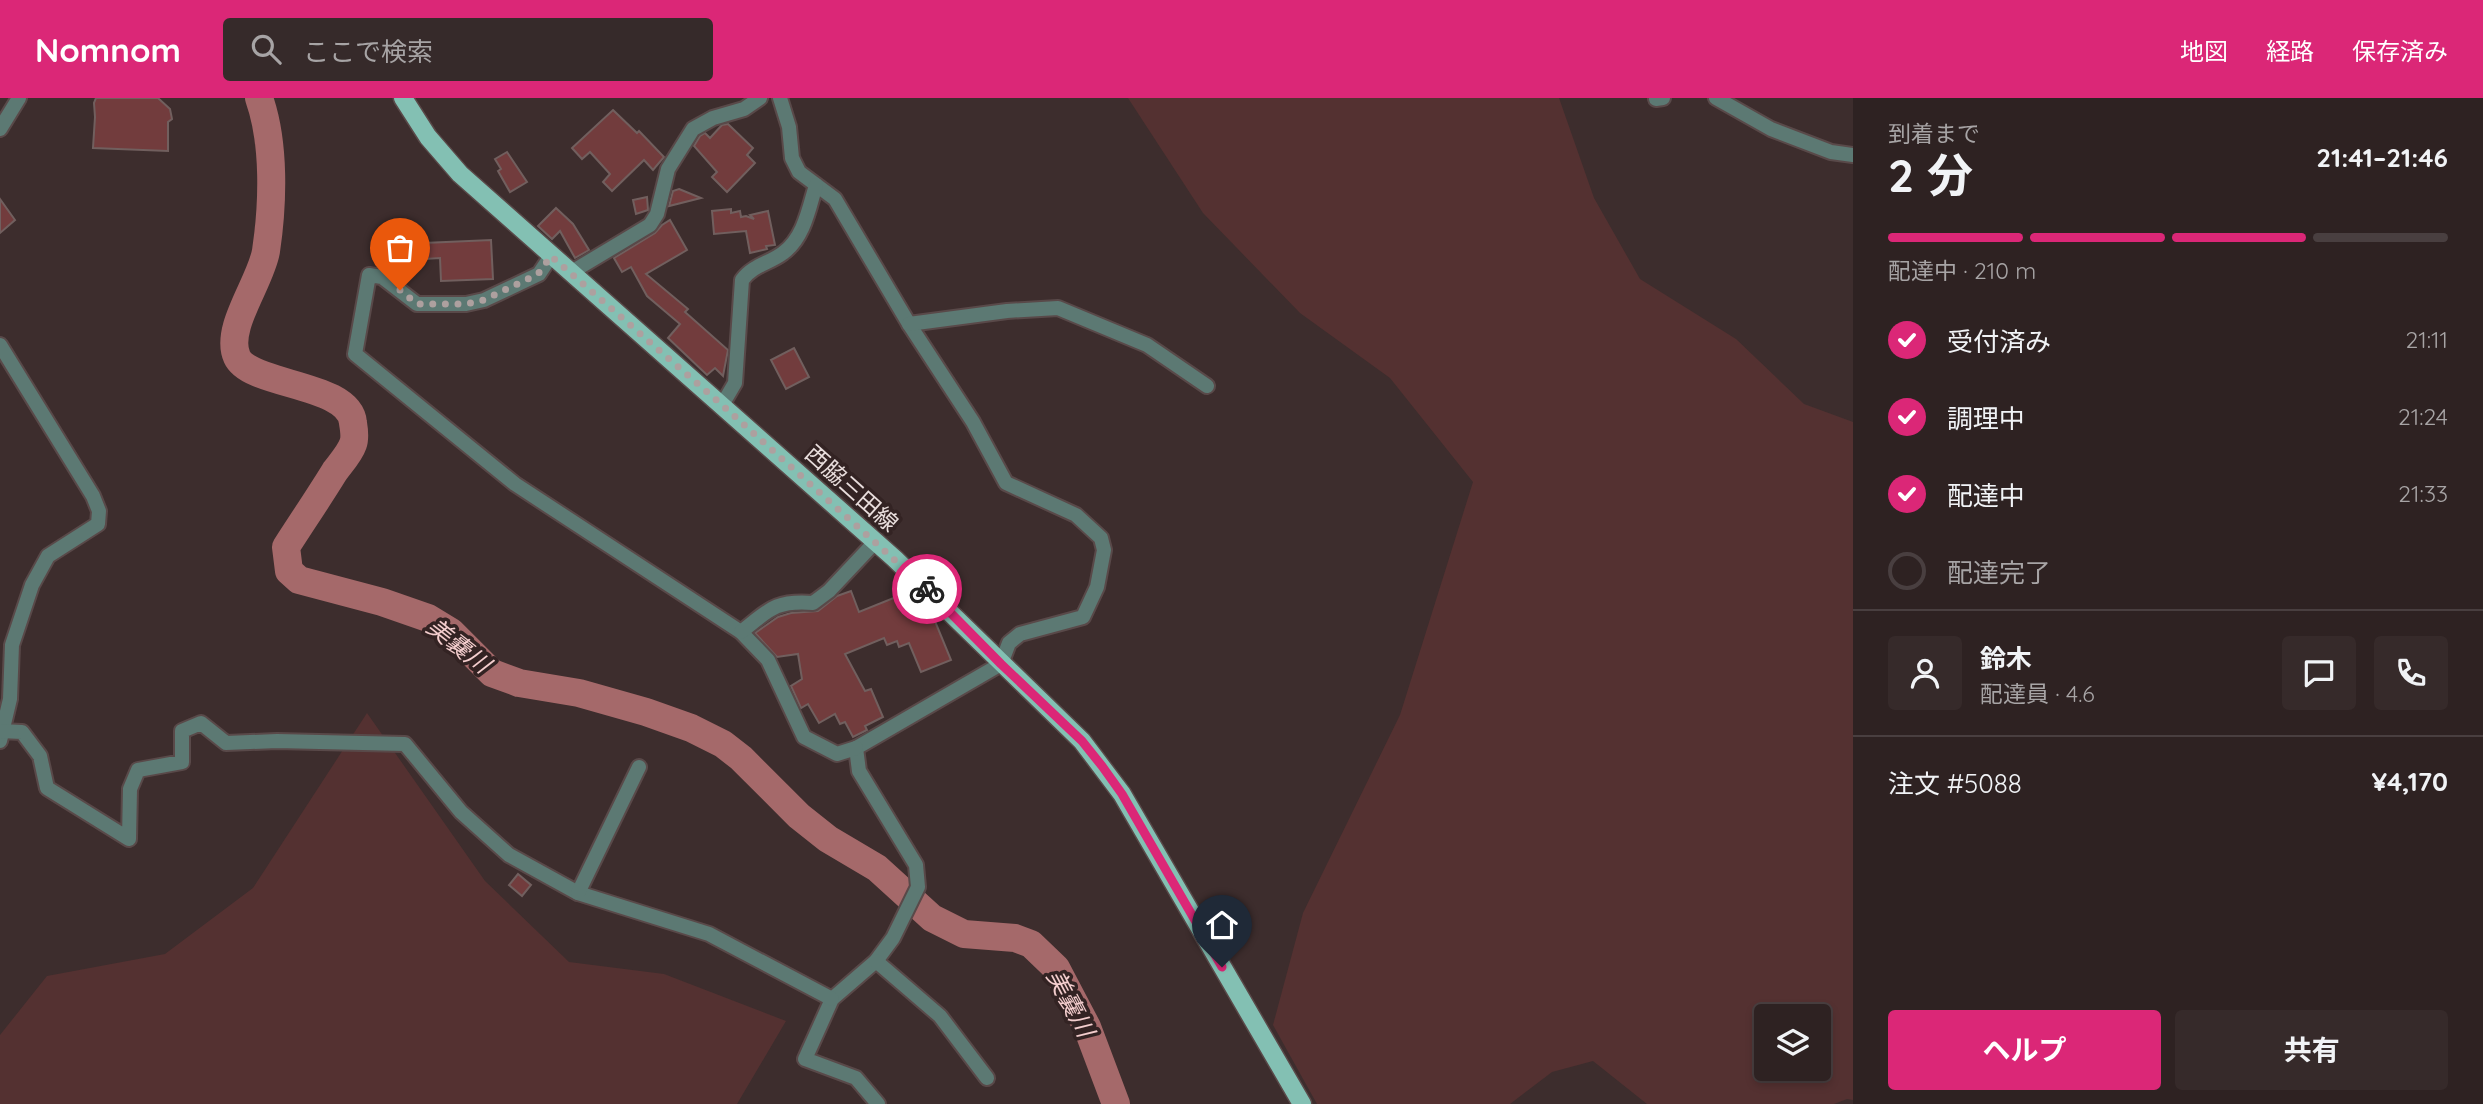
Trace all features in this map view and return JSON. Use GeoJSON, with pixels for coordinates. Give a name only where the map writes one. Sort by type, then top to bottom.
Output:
{"type":"FeatureCollection","features":[{"type":"Feature","properties":{"kind":"main road","name":"西脇三田線"},"geometry":{"type":"LineString","coordinates":[[403,98],[428,137],[460,174],[876,541],[1082,741],[1122,794],[1302,1104]]}},
{"type":"Feature","properties":{"kind":"street"},"geometry":{"type":"LineString","coordinates":[[0,129],[19,98]]}},
{"type":"Feature","properties":{"kind":"street"},"geometry":{"type":"LineString","coordinates":[[570,273],[650,225],[657,214],[668,169],[693,129],[713,118],[744,109],[760,98]]}},
{"type":"Feature","properties":{"kind":"street"},"geometry":{"type":"LineString","coordinates":[[551,256],[538,274],[484,300],[466,304],[417,304],[382,277],[369,275],[355,354],[515,484],[741,632],[768,660],[804,737],[836,754],[856,747],[1001,664],[1009,643],[1020,634],[1083,617],[1097,587],[1104,550],[1101,538],[1076,515],[1006,483],[974,422],[909,324],[835,199],[799,172],[792,158],[789,127],[780,98]]}},
{"type":"Feature","properties":{"kind":"street"},"geometry":{"type":"LineString","coordinates":[[1656,99],[1663,98]]}},
{"type":"Feature","properties":{"kind":"street"},"geometry":{"type":"LineString","coordinates":[[1716,98],[1771,129],[1831,152],[1853,155]]}},
{"type":"Feature","properties":{"kind":"street"},"geometry":{"type":"LineString","coordinates":[[722,405],[735,383],[742,280],[748,272],[785,253],[800,233],[816,185]]}},
{"type":"Feature","properties":{"kind":"street"},"geometry":{"type":"LineString","coordinates":[[909,324],[1007,311],[1058,308],[1147,345],[1207,386]]}},
{"type":"Feature","properties":{"kind":"street"},"geometry":{"type":"LineString","coordinates":[[0,345],[93,496],[99,511],[98,524],[48,556],[32,585],[12,645],[10,699],[1,734],[22,733],[40,756],[47,788],[129,839],[130,789],[138,770],[182,762],[182,731],[201,723],[226,743],[277,741],[405,744],[461,812],[509,855],[578,893],[709,934],[832,999]]}},
{"type":"Feature","properties":{"kind":"street"},"geometry":{"type":"LineString","coordinates":[[741,632],[773,606],[813,603],[830,591],[876,541]]}},
{"type":"Feature","properties":{"kind":"street"},"geometry":{"type":"LineString","coordinates":[[856,747],[859,771],[916,865],[918,887],[893,938],[876,961],[832,999],[805,1059],[856,1078],[878,1104]]}},
{"type":"Feature","properties":{"kind":"street"},"geometry":{"type":"LineString","coordinates":[[578,893],[639,767]]}},
{"type":"Feature","properties":{"kind":"street"},"geometry":{"type":"LineString","coordinates":[[876,961],[940,1016],[987,1078]]}},
{"type":"Feature","properties":{"kind":"shaded area"},"geometry":{"type":"Polygon","coordinates":[[[1128,98],[1559,98],[1594,198],[1640,279],[1736,339],[1804,404],[1853,422],[1853,1100],[1847,1099],[1834,1104],[1647,1104],[1593,1061],[1552,1072],[1510,1104],[1317,1104],[1273,1025],[1303,913],[1400,715],[1473,482],[1390,378],[1300,313],[1203,213],[1128,98]]]}},
{"type":"Feature","properties":{"kind":"shaded area"},"geometry":{"type":"Polygon","coordinates":[[[367,713],[485,881],[569,962],[664,974],[786,1021],[737,1104],[0,1104],[0,1035],[47,976],[165,954],[253,888],[367,713]]]}},
{"type":"Feature","properties":{"kind":"building"},"geometry":{"type":"Polygon","coordinates":[[[96,98],[158,98],[170,109],[172,119],[168,122],[168,151],[93,148],[96,98]]]}},
{"type":"Feature","properties":{"kind":"building"},"geometry":{"type":"Polygon","coordinates":[[[613,110],[637,133],[639,131],[664,157],[653,170],[644,160],[612,191],[603,182],[610,174],[590,152],[582,159],[572,148],[613,110]]]}},
{"type":"Feature","properties":{"kind":"building"},"geometry":{"type":"Polygon","coordinates":[[[728,124],[753,148],[747,155],[755,163],[727,192],[712,177],[717,172],[694,146],[700,136],[705,133],[710,138],[722,125],[728,124]]]}},
{"type":"Feature","properties":{"kind":"building"},"geometry":{"type":"Polygon","coordinates":[[[507,152],[527,182],[510,192],[498,171],[501,169],[495,159],[507,152]]]}},
{"type":"Feature","properties":{"kind":"building"},"geometry":{"type":"Polygon","coordinates":[[[679,189],[701,198],[669,206],[673,191],[679,189]]]}},
{"type":"Feature","properties":{"kind":"building"},"geometry":{"type":"Polygon","coordinates":[[[647,197],[648,210],[636,214],[633,200],[647,197]]]}},
{"type":"Feature","properties":{"kind":"building"},"geometry":{"type":"Polygon","coordinates":[[[0,199],[15,220],[0,233],[0,199]]]}},
{"type":"Feature","properties":{"kind":"building"},"geometry":{"type":"Polygon","coordinates":[[[556,208],[573,224],[589,250],[575,258],[560,231],[552,239],[538,226],[556,208]]]}},
{"type":"Feature","properties":{"kind":"building"},"geometry":{"type":"Polygon","coordinates":[[[731,209],[731,213],[740,211],[741,217],[754,219],[750,215],[768,211],[775,245],[750,253],[746,231],[714,234],[712,211],[731,209]]]}},
{"type":"Feature","properties":{"kind":"building"},"geometry":{"type":"Polygon","coordinates":[[[670,220],[687,250],[646,274],[688,309],[685,312],[728,350],[723,376],[715,368],[707,375],[668,338],[680,324],[647,296],[631,267],[622,272],[614,258],[655,233],[670,220]]]}},
{"type":"Feature","properties":{"kind":"building"},"geometry":{"type":"Polygon","coordinates":[[[491,240],[493,279],[441,281],[440,258],[425,259],[424,243],[491,240]]]}},
{"type":"Feature","properties":{"kind":"building"},"geometry":{"type":"Polygon","coordinates":[[[794,348],[809,377],[786,389],[771,360],[794,348]]]}},
{"type":"Feature","properties":{"kind":"building"},"geometry":{"type":"Polygon","coordinates":[[[851,591],[859,612],[911,591],[922,605],[925,604],[930,609],[951,660],[921,672],[909,643],[899,647],[897,641],[887,645],[884,638],[845,654],[865,691],[871,689],[883,717],[865,726],[867,730],[853,737],[845,722],[840,724],[835,714],[819,723],[808,704],[801,708],[791,686],[802,679],[798,654],[777,657],[755,633],[778,617],[818,611],[837,596],[851,591]]]}},
{"type":"Feature","properties":{"kind":"building"},"geometry":{"type":"Polygon","coordinates":[[[518,874],[531,885],[522,896],[509,885],[518,874]]]}},
{"type":"Feature","properties":{"kind":"waterway","name":"美嚢川"},"geometry":{"type":"LineString","coordinates":[[259,98],[270,154],[270,214],[263,263],[235,333],[237,357],[246,367],[260,374],[335,400],[348,410],[354,431],[354,442],[350,451],[286,547],[289,571],[299,580],[382,602],[428,618],[451,632],[492,673],[519,683],[579,693],[646,712],[691,728],[723,744],[741,758],[799,816],[828,839],[877,868],[932,918],[964,934],[1015,938],[1031,944],[1056,968],[1087,1027],[1116,1104]]}},
{"type":"Feature","properties":{"kind":"way so far"},"geometry":{"type":"LineString","coordinates":[[400,290],[417,304],[466,304],[484,300],[538,274],[551,256],[927,589]]}},
{"type":"Feature","properties":{"kind":"route"},"geometry":{"type":"LineString","coordinates":[[927,589],[1082,741],[1102,766],[1122,794],[1222,967]]}}]}
